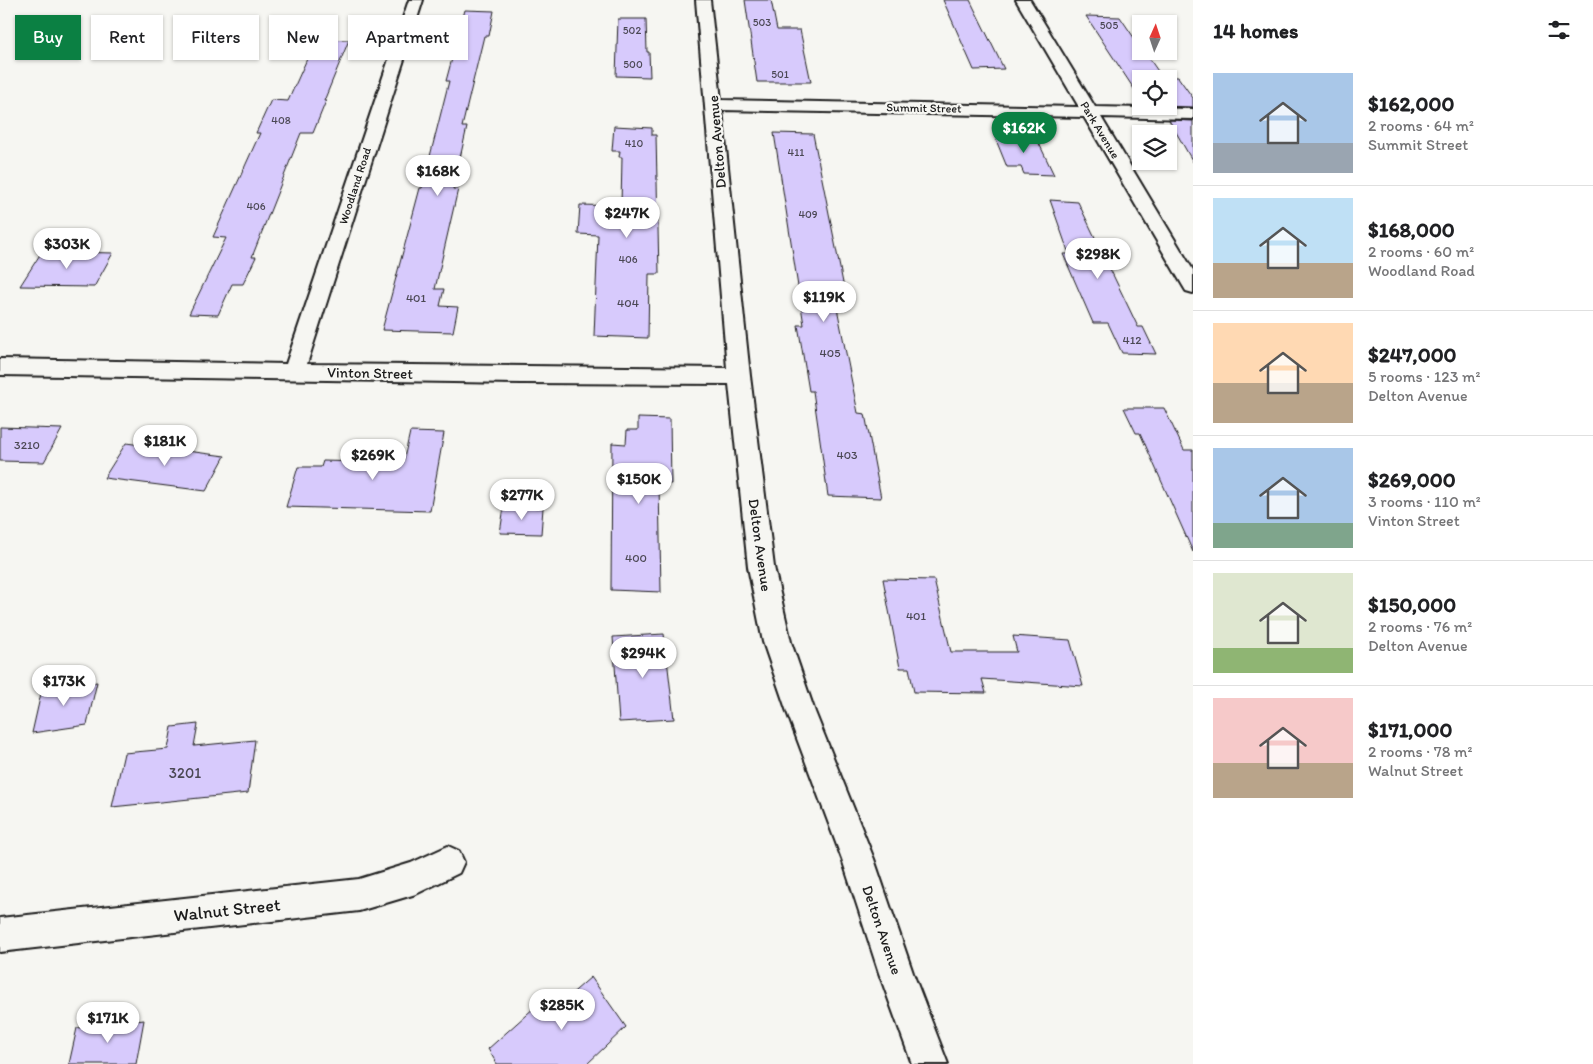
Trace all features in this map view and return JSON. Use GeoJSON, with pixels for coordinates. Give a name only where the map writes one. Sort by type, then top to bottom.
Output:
{"type":"FeatureCollection","features":[{"type":"Feature","properties":{"kind":"street","name":"Woodland Road"},"geometry":{"type":"LineString","coordinates":[[294,372],[416,0]]}},
{"type":"Feature","properties":{"kind":"street","name":"Delton Avenue"},"geometry":{"type":"LineString","coordinates":[[703,0],[761,568],[777,642],[801,712],[858,859],[896,973],[930,1064]]}},
{"type":"Feature","properties":{"kind":"street","name":"Park Avenue"},"geometry":{"type":"LineString","coordinates":[[1023,0],[1193,286]]}},
{"type":"Feature","properties":{"kind":"street","name":"Summit Street"},"geometry":{"type":"LineString","coordinates":[[714,105],[1193,114]]}},
{"type":"Feature","properties":{"kind":"street","name":"Vinton Street"},"geometry":{"type":"LineString","coordinates":[[0,367],[740,376]]}},
{"type":"Feature","properties":{"kind":"street","name":"Walnut Street"},"geometry":{"type":"LineString","coordinates":[[0,935],[359,895],[416,878],[448,862]]}},
{"type":"Feature","properties":{"kind":"building"},"geometry":{"type":"Polygon","coordinates":[[[745,0],[771,0],[777,30],[800,30],[811,82],[757,82],[745,0]]]}},
{"type":"Feature","properties":{"kind":"building"},"geometry":{"type":"Polygon","coordinates":[[[943,0],[970,0],[1004,69],[974,70],[943,0]]]}},
{"type":"Feature","properties":{"kind":"building"},"geometry":{"type":"Polygon","coordinates":[[[465,10],[494,11],[489,36],[484,36],[462,127],[467,127],[453,189],[458,189],[435,289],[444,289],[440,306],[458,307],[453,332],[382,330],[420,188],[422,188],[449,81],[446,81],[452,60],[468,60],[468,15],[464,15],[465,10]]]}},
{"type":"Feature","properties":{"kind":"building"},"geometry":{"type":"Polygon","coordinates":[[[1086,16],[1120,17],[1132,35],[1132,60],[1150,60],[1157,70],[1132,70],[1132,86],[1086,16]]]}},
{"type":"Feature","properties":{"kind":"building"},"geometry":{"type":"Polygon","coordinates":[[[618,19],[646,19],[650,77],[616,76],[618,19]]]}},
{"type":"Feature","properties":{"kind":"building"},"geometry":{"type":"Polygon","coordinates":[[[338,40],[348,40],[313,133],[301,133],[252,257],[256,257],[243,284],[232,284],[218,315],[189,314],[226,238],[213,237],[260,133],[256,133],[271,100],[288,101],[307,60],[338,60],[338,40]]]}},
{"type":"Feature","properties":{"kind":"building"},"geometry":{"type":"Polygon","coordinates":[[[1177,77],[1193,98],[1193,107],[1177,107],[1177,77]]]}},
{"type":"Feature","properties":{"kind":"building"},"geometry":{"type":"Polygon","coordinates":[[[1169,120],[1193,121],[1193,162],[1177,134],[1177,125],[1172,125],[1169,120]]]}},
{"type":"Feature","properties":{"kind":"building"},"geometry":{"type":"Polygon","coordinates":[[[614,126],[652,128],[652,135],[656,135],[659,274],[649,274],[648,338],[594,336],[598,235],[578,234],[580,205],[621,206],[622,157],[619,157],[620,151],[612,151],[614,126]]]}},
{"type":"Feature","properties":{"kind":"building"},"geometry":{"type":"Polygon","coordinates":[[[774,133],[813,134],[845,293],[834,293],[858,413],[865,414],[881,498],[828,496],[813,391],[809,391],[798,325],[804,325],[774,133]]]}},
{"type":"Feature","properties":{"kind":"building"},"geometry":{"type":"Polygon","coordinates":[[[994,135],[1036,137],[1054,175],[1024,174],[1021,167],[1007,167],[994,135]]]}},
{"type":"Feature","properties":{"kind":"building"},"geometry":{"type":"Polygon","coordinates":[[[1050,200],[1078,202],[1138,327],[1143,327],[1156,354],[1122,353],[1108,323],[1093,323],[1063,254],[1069,254],[1050,200]]]}},
{"type":"Feature","properties":{"kind":"building"},"geometry":{"type":"Polygon","coordinates":[[[41,253],[113,253],[94,287],[20,286],[41,253]]]}},
{"type":"Feature","properties":{"kind":"building"},"geometry":{"type":"Polygon","coordinates":[[[1124,408],[1164,408],[1184,450],[1193,450],[1193,552],[1140,433],[1136,433],[1124,408]]]}},
{"type":"Feature","properties":{"kind":"building"},"geometry":{"type":"Polygon","coordinates":[[[638,418],[670,419],[671,484],[659,484],[661,592],[611,590],[612,443],[626,444],[627,430],[638,430],[638,418]]]}},
{"type":"Feature","properties":{"kind":"building"},"geometry":{"type":"Polygon","coordinates":[[[0,427],[62,429],[44,462],[0,461],[0,427]]]}},
{"type":"Feature","properties":{"kind":"building"},"geometry":{"type":"Polygon","coordinates":[[[410,432],[444,433],[430,511],[286,507],[298,467],[321,467],[323,461],[403,463],[410,432]]]}},
{"type":"Feature","properties":{"kind":"building"},"geometry":{"type":"Polygon","coordinates":[[[126,443],[225,456],[206,491],[104,478],[126,443]]]}},
{"type":"Feature","properties":{"kind":"building"},"geometry":{"type":"Polygon","coordinates":[[[504,507],[543,508],[541,534],[500,533],[504,507]]]}},
{"type":"Feature","properties":{"kind":"building"},"geometry":{"type":"Polygon","coordinates":[[[883,579],[934,580],[951,652],[1017,652],[1013,636],[1070,640],[1083,686],[982,679],[986,693],[914,692],[909,668],[900,668],[883,579]]]}},
{"type":"Feature","properties":{"kind":"building"},"geometry":{"type":"Polygon","coordinates":[[[664,634],[674,719],[619,722],[613,637],[664,634]]]}},
{"type":"Feature","properties":{"kind":"building"},"geometry":{"type":"Polygon","coordinates":[[[97,682],[87,725],[32,733],[42,689],[97,682]]]}},
{"type":"Feature","properties":{"kind":"building"},"geometry":{"type":"Polygon","coordinates":[[[198,724],[194,746],[255,740],[248,793],[112,807],[124,753],[168,749],[172,727],[198,724]]]}},
{"type":"Feature","properties":{"kind":"building"},"geometry":{"type":"Polygon","coordinates":[[[591,977],[626,1027],[587,1064],[497,1064],[488,1049],[545,998],[553,1010],[591,977]]]}},
{"type":"Feature","properties":{"kind":"building"},"geometry":{"type":"Polygon","coordinates":[[[144,1020],[136,1064],[69,1064],[77,1028],[144,1020]]]}}]}
